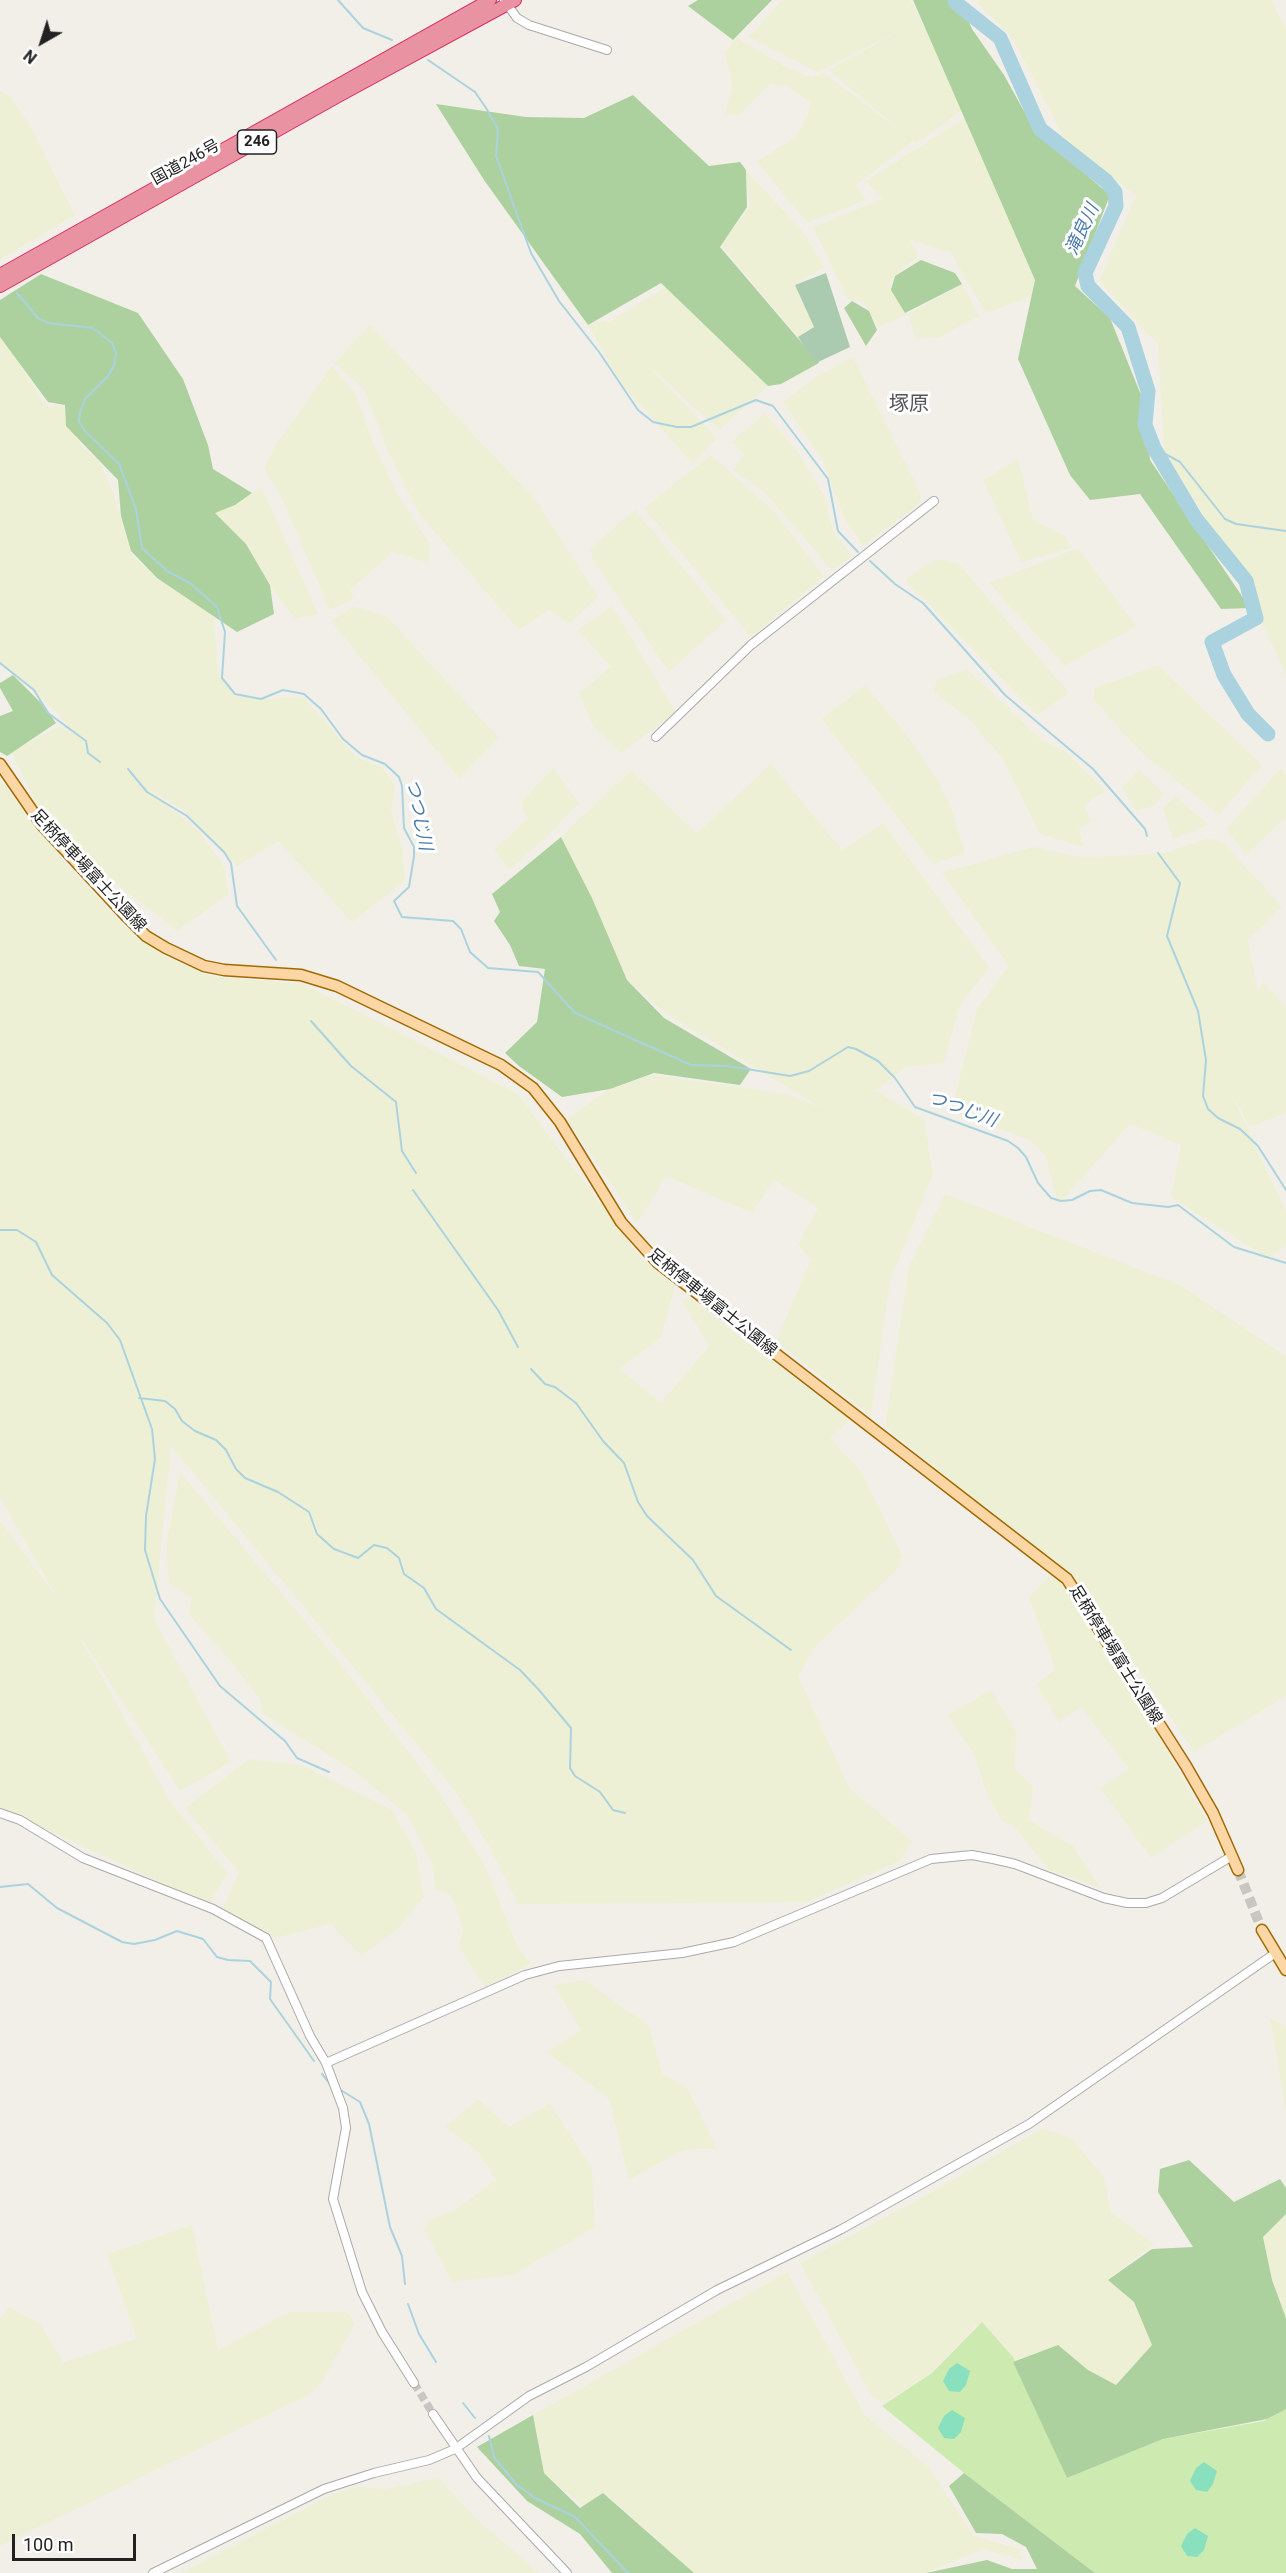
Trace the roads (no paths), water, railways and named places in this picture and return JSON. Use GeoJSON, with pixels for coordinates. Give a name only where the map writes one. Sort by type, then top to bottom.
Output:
{"type":"FeatureCollection","features":[{"type":"Feature","properties":{"kind":"highway","name":"国道246号"},"geometry":{"type":"LineString","coordinates":[[0,275],[490,0]]}},
{"type":"Feature","properties":{"kind":"highway","name":"国道246号"},"geometry":{"type":"LineString","coordinates":[[0,286],[508,2]]}},
{"type":"Feature","properties":{"kind":"main road","name":"足柄停車場富士公園線"},"geometry":{"type":"LineString","coordinates":[[0,764],[26,803],[60,846],[127,917],[147,936],[166,948],[204,966],[224,970],[301,975],[337,986],[501,1065],[533,1088],[560,1122],[621,1222],[657,1262],[1067,1579],[1186,1766],[1213,1813],[1238,1870]]}},
{"type":"Feature","properties":{"kind":"main road"},"geometry":{"type":"LineString","coordinates":[[1262,1930],[1274,1954],[1286,1970]]}},
{"type":"Feature","properties":{"kind":"street"},"geometry":{"type":"LineString","coordinates":[[508,2],[517,18],[529,25],[608,50]]}},
{"type":"Feature","properties":{"kind":"street"},"geometry":{"type":"LineString","coordinates":[[656,737],[751,645],[934,501]]}},
{"type":"Feature","properties":{"kind":"street"},"geometry":{"type":"LineString","coordinates":[[0,1813],[20,1820],[83,1858],[202,1904],[266,1938],[339,2095],[346,2128],[333,2199],[362,2292],[382,2332],[414,2383]]}},
{"type":"Feature","properties":{"kind":"street"},"geometry":{"type":"LineString","coordinates":[[326,2063],[525,1975],[559,1966],[682,1953],[734,1942],[931,1859],[972,1855],[993,1859],[1015,1864],[1104,1898],[1126,1903],[1146,1903],[1162,1898],[1232,1856]]}},
{"type":"Feature","properties":{"kind":"street"},"geometry":{"type":"LineString","coordinates":[[153,2573],[324,2490],[374,2473],[429,2460],[455,2449],[529,2396],[586,2367],[717,2290],[822,2239],[1029,2124],[1274,1954]]}},
{"type":"Feature","properties":{"kind":"street"},"geometry":{"type":"LineString","coordinates":[[433,2414],[455,2449],[497,2501],[567,2573]]}},
{"type":"Feature","properties":{"kind":"waterway"},"geometry":{"type":"LineString","coordinates":[[338,0],[363,28],[392,40]]}},
{"type":"Feature","properties":{"kind":"waterway","name":"滝良川"},"geometry":{"type":"LineString","coordinates":[[955,0],[1000,38],[1040,129],[1106,181],[1115,192],[1116,206],[1085,273],[1088,286],[1128,327],[1148,391],[1145,425],[1154,448],[1196,519],[1246,581],[1256,618],[1212,642],[1224,675],[1248,714],[1268,734]]}},
{"type":"Feature","properties":{"kind":"waterway"},"geometry":{"type":"LineString","coordinates":[[428,60],[475,92],[486,108],[498,129],[496,156],[531,253],[559,301],[599,352],[638,410],[653,422],[677,427],[691,427],[756,400],[773,406],[828,479],[838,531],[858,552]]}},
{"type":"Feature","properties":{"kind":"waterway","name":"つつじ川"},"geometry":{"type":"LineString","coordinates":[[17,293],[38,318],[48,323],[93,328],[112,343],[116,353],[115,363],[109,375],[85,399],[79,422],[85,431],[119,464],[136,509],[142,548],[167,571],[190,583],[217,607],[225,632],[222,678],[235,694],[261,699],[283,690],[304,694],[321,709],[343,739],[362,755],[385,764],[399,777],[402,786],[404,828],[414,847],[409,887],[394,901],[402,917],[453,921],[461,929],[470,952],[488,968],[538,972],[575,1013],[691,1065],[728,1066],[790,1076],[809,1071],[848,1047],[856,1049],[878,1061],[895,1078],[915,1107],[1008,1141],[1018,1148],[1026,1157],[1038,1183],[1051,1198],[1061,1201],[1072,1200],[1090,1191],[1101,1190],[1132,1203],[1168,1207],[1178,1205],[1234,1247],[1286,1263]]}},
{"type":"Feature","properties":{"kind":"waterway","name":"滝良川"},"geometry":{"type":"LineString","coordinates":[[1154,448],[1180,462],[1225,519],[1236,524],[1286,531]]}},
{"type":"Feature","properties":{"kind":"waterway"},"geometry":{"type":"LineString","coordinates":[[870,561],[895,584],[923,603],[1005,695],[1093,769],[1145,829],[1147,836]]}},
{"type":"Feature","properties":{"kind":"waterway"},"geometry":{"type":"LineString","coordinates":[[0,663],[34,690],[48,713],[86,741],[88,753],[100,762]]}},
{"type":"Feature","properties":{"kind":"waterway"},"geometry":{"type":"LineString","coordinates":[[128,769],[147,792],[187,816],[224,852],[231,863],[237,906],[276,960]]}},
{"type":"Feature","properties":{"kind":"waterway"},"geometry":{"type":"LineString","coordinates":[[1158,853],[1180,883],[1167,936],[1198,1011],[1206,1060],[1203,1096],[1208,1109],[1218,1118],[1240,1129],[1258,1146],[1286,1190]]}},
{"type":"Feature","properties":{"kind":"waterway"},"geometry":{"type":"LineString","coordinates":[[311,1021],[351,1066],[396,1102],[402,1151],[416,1173]]}},
{"type":"Feature","properties":{"kind":"waterway"},"geometry":{"type":"LineString","coordinates":[[413,1190],[498,1310],[518,1347]]}},
{"type":"Feature","properties":{"kind":"waterway"},"geometry":{"type":"LineString","coordinates":[[0,1230],[17,1230],[36,1242],[52,1275],[107,1323],[120,1340],[152,1429],[155,1459],[146,1516],[145,1550],[160,1599],[220,1686],[285,1741],[297,1758],[329,1772]]}},
{"type":"Feature","properties":{"kind":"waterway"},"geometry":{"type":"LineString","coordinates":[[531,1369],[545,1384],[555,1387],[576,1403],[603,1441],[624,1463],[638,1502],[647,1516],[693,1560],[716,1596],[791,1650]]}},
{"type":"Feature","properties":{"kind":"waterway"},"geometry":{"type":"LineString","coordinates":[[139,1398],[165,1401],[175,1409],[182,1421],[195,1431],[216,1440],[226,1450],[236,1469],[245,1478],[278,1492],[309,1512],[317,1534],[334,1549],[358,1558],[374,1545],[387,1548],[399,1558],[404,1574],[424,1588],[436,1609],[520,1670],[539,1690],[571,1728],[570,1768],[575,1776],[600,1792],[613,1810],[625,1813]]}},
{"type":"Feature","properties":{"kind":"waterway"},"geometry":{"type":"LineString","coordinates":[[0,1887],[28,1884],[57,1908],[122,1942],[134,1944],[155,1940],[177,1931],[203,1939],[217,1957],[250,1961],[271,1982],[270,1999],[314,2061]]}},
{"type":"Feature","properties":{"kind":"waterway"},"geometry":{"type":"LineString","coordinates":[[322,2074],[331,2085]]}},
{"type":"Feature","properties":{"kind":"waterway"},"geometry":{"type":"LineString","coordinates":[[339,2089],[360,2102],[369,2124],[390,2227],[402,2256],[405,2284]]}},
{"type":"Feature","properties":{"kind":"waterway"},"geometry":{"type":"LineString","coordinates":[[408,2304],[419,2334],[436,2362]]}},
{"type":"Feature","properties":{"kind":"waterway"},"geometry":{"type":"LineString","coordinates":[[463,2403],[475,2418]]}},
{"type":"Feature","properties":{"kind":"waterway"},"geometry":{"type":"LineString","coordinates":[[489,2436],[494,2457],[517,2485],[535,2498],[575,2517],[628,2573]]}},
{"type":"Feature","properties":{"kind":"tunnel"},"geometry":{"type":"LineString","coordinates":[[1238,1870],[1262,1930]]}},
{"type":"Feature","properties":{"kind":"tunnel"},"geometry":{"type":"LineString","coordinates":[[414,2383],[433,2414]]}},
{"type":"Feature","properties":{"kind":"district","name":"塚原"},"geometry":{"type":"Point","coordinates":[909,405]}}]}
